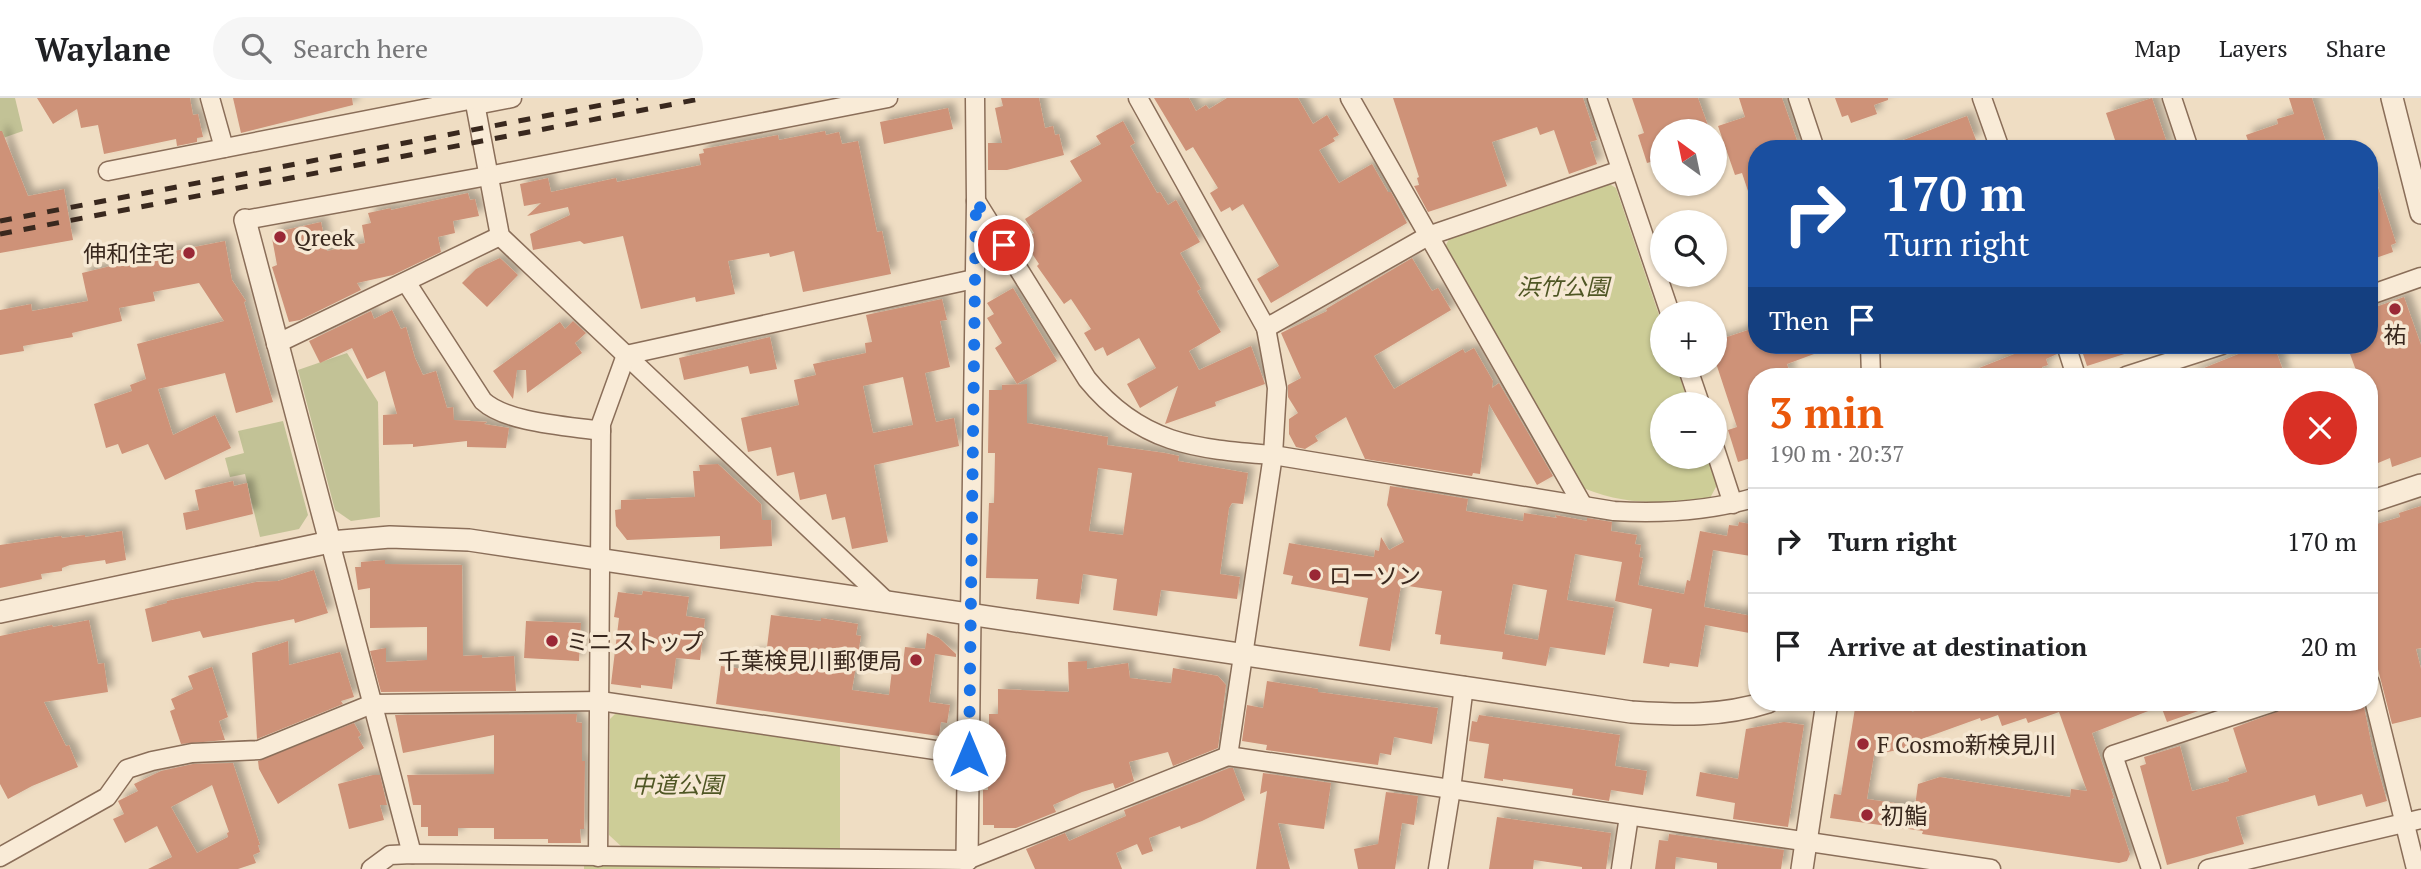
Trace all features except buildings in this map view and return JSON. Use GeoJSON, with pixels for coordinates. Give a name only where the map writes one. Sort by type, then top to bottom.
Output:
{"type":"FeatureCollection","features":[{"type":"Feature","properties":{"kind":"street"},"geometry":{"type":"LineString","coordinates":[[210,98],[224,148]]}},
{"type":"Feature","properties":{"kind":"street"},"geometry":{"type":"LineString","coordinates":[[108,171],[475,101],[512,98]]}},
{"type":"Feature","properties":{"kind":"street"},"geometry":{"type":"LineString","coordinates":[[412,854],[245,220],[888,98]]}},
{"type":"Feature","properties":{"kind":"street"},"geometry":{"type":"LineString","coordinates":[[967,865],[975,98]]}},
{"type":"Feature","properties":{"kind":"street"},"geometry":{"type":"LineString","coordinates":[[1138,98],[1266,328],[1278,388],[1273,455],[1228,756]]}},
{"type":"Feature","properties":{"kind":"street"},"geometry":{"type":"LineString","coordinates":[[1350,98],[1582,504]]}},
{"type":"Feature","properties":{"kind":"street"},"geometry":{"type":"LineString","coordinates":[[1597,98],[1666,301]]}},
{"type":"Feature","properties":{"kind":"street"},"geometry":{"type":"LineString","coordinates":[[1798,98],[1812,140]]}},
{"type":"Feature","properties":{"kind":"street"},"geometry":{"type":"LineString","coordinates":[[1982,98],[1997,140]]}},
{"type":"Feature","properties":{"kind":"street"},"geometry":{"type":"LineString","coordinates":[[2172,98],[2186,140]]}},
{"type":"Feature","properties":{"kind":"street"},"geometry":{"type":"LineString","coordinates":[[2392,98],[2421,214]]}},
{"type":"Feature","properties":{"kind":"street"},"geometry":{"type":"LineString","coordinates":[[475,101],[500,236],[886,601]]}},
{"type":"Feature","properties":{"kind":"street"},"geometry":{"type":"LineString","coordinates":[[1266,328],[1429,236],[1621,170]]}},
{"type":"Feature","properties":{"kind":"street"},"geometry":{"type":"LineString","coordinates":[[976,201],[1087,379],[1103,399],[1144,429],[1167,438],[1221,451],[1273,455],[1614,511],[1646,513],[1712,509],[1748,500]]}},
{"type":"Feature","properties":{"kind":"street"},"geometry":{"type":"LineString","coordinates":[[276,344],[500,236]]}},
{"type":"Feature","properties":{"kind":"street"},"geometry":{"type":"LineString","coordinates":[[2378,292],[2421,277]]}},
{"type":"Feature","properties":{"kind":"street"},"geometry":{"type":"LineString","coordinates":[[626,355],[974,279]]}},
{"type":"Feature","properties":{"kind":"street"},"geometry":{"type":"LineString","coordinates":[[406,282],[483,401],[493,410],[511,417],[601,432]]}},
{"type":"Feature","properties":{"kind":"street"},"geometry":{"type":"LineString","coordinates":[[2151,368],[2194,354]]}},
{"type":"Feature","properties":{"kind":"street"},"geometry":{"type":"LineString","coordinates":[[598,857],[601,424],[626,355]]}},
{"type":"Feature","properties":{"kind":"street"},"geometry":{"type":"LineString","coordinates":[[1722,469],[1734,504]]}},
{"type":"Feature","properties":{"kind":"street"},"geometry":{"type":"LineString","coordinates":[[2378,499],[2421,485]]}},
{"type":"Feature","properties":{"kind":"street"},"geometry":{"type":"LineString","coordinates":[[0,611],[330,542],[390,537],[469,540],[600,562],[886,601],[1631,712],[1687,715],[1748,709]]}},
{"type":"Feature","properties":{"kind":"street"},"geometry":{"type":"LineString","coordinates":[[1438,869],[1464,686]]}},
{"type":"Feature","properties":{"kind":"street"},"geometry":{"type":"LineString","coordinates":[[0,857],[107,797],[127,769],[192,753],[260,750],[372,704],[600,701],[969,755]]}},
{"type":"Feature","properties":{"kind":"street"},"geometry":{"type":"LineString","coordinates":[[2378,709],[2413,821],[2416,869]]}},
{"type":"Feature","properties":{"kind":"street"},"geometry":{"type":"LineString","coordinates":[[1802,869],[1826,711]]}},
{"type":"Feature","properties":{"kind":"street"},"geometry":{"type":"LineString","coordinates":[[2151,869],[2113,755],[2247,711]]}},
{"type":"Feature","properties":{"kind":"street"},"geometry":{"type":"LineString","coordinates":[[371,869],[390,855],[412,854],[967,865],[1228,756],[1991,869]]}},
{"type":"Feature","properties":{"kind":"street"},"geometry":{"type":"LineString","coordinates":[[1621,869],[1629,816]]}},
{"type":"Feature","properties":{"kind":"street"},"geometry":{"type":"LineString","coordinates":[[2208,869],[2413,821]]}},
{"type":"Feature","properties":{"kind":"green space"},"geometry":{"type":"Polygon","coordinates":[[[0,98],[15,98],[23,131],[0,139],[0,98]]]}},
{"type":"Feature","properties":{"kind":"green space","name":"浜竹公園"},"geometry":{"type":"Polygon","coordinates":[[[1606,182],[1616,188],[1654,301],[1650,301],[1650,378],[1680,378],[1685,392],[1650,392],[1650,469],[1711,469],[1717,485],[1709,500],[1630,500],[1583,488],[1445,247],[1450,237],[1606,182]]]}},
{"type":"Feature","properties":{"kind":"green space"},"geometry":{"type":"Polygon","coordinates":[[[347,353],[378,402],[380,517],[351,521],[335,510],[298,370],[347,353]]]}},
{"type":"Feature","properties":{"kind":"green space"},"geometry":{"type":"Polygon","coordinates":[[[283,421],[308,515],[299,529],[260,537],[245,474],[230,477],[225,458],[244,453],[238,431],[283,421]]]}},
{"type":"Feature","properties":{"kind":"green space","name":"中道公園"},"geometry":{"type":"Polygon","coordinates":[[[618,711],[840,744],[840,849],[622,847],[609,835],[610,719],[618,711]]]}},
{"type":"Feature","properties":{"kind":"green space"},"geometry":{"type":"Polygon","coordinates":[[[720,865],[720,869],[584,869],[584,866],[720,865]]]}},
{"type":"Feature","properties":{"kind":"railway"},"geometry":{"type":"LineString","coordinates":[[0,221],[638,98]]}},
{"type":"Feature","properties":{"kind":"railway"},"geometry":{"type":"LineString","coordinates":[[0,234],[705,98]]}},
{"type":"Feature","properties":{"kind":"place","name":"Qreek"},"geometry":{"type":"Point","coordinates":[280,237]}},
{"type":"Feature","properties":{"kind":"place","name":"伸和住宅"},"geometry":{"type":"Point","coordinates":[189,253]}},
{"type":"Feature","properties":{"kind":"place","name":"祐"},"geometry":{"type":"Point","coordinates":[2395,309]}},
{"type":"Feature","properties":{"kind":"place","name":"ローソン"},"geometry":{"type":"Point","coordinates":[1315,575]}},
{"type":"Feature","properties":{"kind":"place","name":"ミニストップ"},"geometry":{"type":"Point","coordinates":[552,641]}},
{"type":"Feature","properties":{"kind":"place","name":"千葉検見川郵便局"},"geometry":{"type":"Point","coordinates":[916,660]}},
{"type":"Feature","properties":{"kind":"place","name":"F Cosmo新検見川"},"geometry":{"type":"Point","coordinates":[1863,744]}},
{"type":"Feature","properties":{"kind":"place","name":"初鮨"},"geometry":{"type":"Point","coordinates":[1867,815]}},
{"type":"Feature","properties":{"kind":"route"},"geometry":{"type":"LineString","coordinates":[[969,755],[976,201],[1004,245]]}}]}
